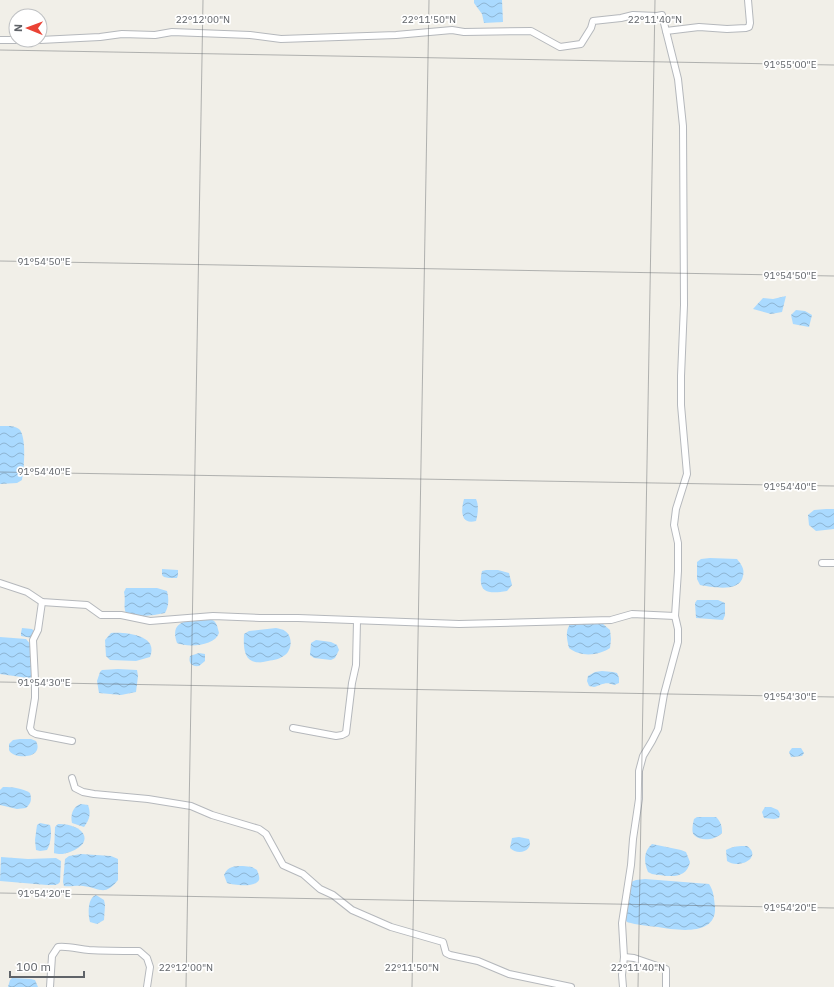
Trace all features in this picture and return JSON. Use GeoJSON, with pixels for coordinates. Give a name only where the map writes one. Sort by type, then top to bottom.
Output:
{"type":"FeatureCollection","features":[{"type":"Feature","properties":{"kind":"street"},"geometry":{"type":"LineString","coordinates":[[666,31],[699,27],[727,29],[749,27],[748,0]]}},
{"type":"Feature","properties":{"kind":"street"},"geometry":{"type":"LineString","coordinates":[[48,40],[100,37],[122,34],[156,35],[172,32],[250,35],[281,40],[396,35],[452,30],[464,32],[531,31],[560,47],[581,44],[591,28],[593,21],[633,15],[662,15],[678,79],[683,126],[684,305],[680,376],[687,474],[676,509],[674,525],[678,543],[675,616],[678,629],[678,642],[661,710],[658,729],[643,756],[639,772],[639,799],[622,923],[624,957],[622,975],[623,987]]}},
{"type":"Feature","properties":{"kind":"street"},"geometry":{"type":"LineString","coordinates":[[822,563],[834,563]]}},
{"type":"Feature","properties":{"kind":"street"},"geometry":{"type":"LineString","coordinates":[[0,582],[27,592],[42,602],[87,605],[101,615],[120,615],[150,621],[213,616],[357,621],[488,623],[512,621],[611,620],[632,614],[675,616]]}},
{"type":"Feature","properties":{"kind":"street"},"geometry":{"type":"LineString","coordinates":[[42,602],[38,630],[33,640],[35,698],[30,728],[32,732],[36,734],[72,741]]}},
{"type":"Feature","properties":{"kind":"street"},"geometry":{"type":"LineString","coordinates":[[293,728],[336,736],[346,733],[352,683],[356,665],[357,621]]}},
{"type":"Feature","properties":{"kind":"street"},"geometry":{"type":"LineString","coordinates":[[72,778],[75,788],[83,792],[148,799],[192,806],[259,829],[266,834],[282,864],[303,874],[320,889],[333,895],[352,910],[391,927],[443,942],[446,953],[450,955],[478,961],[514,976],[571,987]]}},
{"type":"Feature","properties":{"kind":"street"},"geometry":{"type":"LineString","coordinates":[[50,987],[52,956],[58,947],[67,946],[106,951],[139,950],[147,958],[150,967],[147,987]]}},
{"type":"Feature","properties":{"kind":"street"},"geometry":{"type":"LineString","coordinates":[[624,957],[634,958],[666,969],[666,987]]}},
{"type":"Feature","properties":{"kind":"water"},"geometry":{"type":"Polygon","coordinates":[[[474,0],[502,0],[503,22],[484,23],[482,14],[474,3],[474,0]]]}},
{"type":"Feature","properties":{"kind":"water"},"geometry":{"type":"Polygon","coordinates":[[[786,296],[782,312],[771,314],[753,309],[763,298],[773,299],[786,296]]]}},
{"type":"Feature","properties":{"kind":"water"},"geometry":{"type":"Polygon","coordinates":[[[796,310],[805,311],[812,315],[809,327],[793,324],[791,315],[796,310]]]}},
{"type":"Feature","properties":{"kind":"water"},"geometry":{"type":"Polygon","coordinates":[[[0,426],[15,427],[22,433],[24,446],[24,469],[22,480],[17,483],[0,484],[0,426]]]}},
{"type":"Feature","properties":{"kind":"water"},"geometry":{"type":"Polygon","coordinates":[[[464,499],[476,499],[478,510],[476,521],[471,522],[464,519],[462,508],[464,499]]]}},
{"type":"Feature","properties":{"kind":"water"},"geometry":{"type":"Polygon","coordinates":[[[834,509],[834,529],[816,531],[809,525],[808,515],[814,510],[834,509]]]}},
{"type":"Feature","properties":{"kind":"water"},"geometry":{"type":"Polygon","coordinates":[[[701,559],[737,559],[743,569],[741,581],[737,585],[725,588],[700,585],[697,579],[697,562],[701,559]]]}},
{"type":"Feature","properties":{"kind":"water"},"geometry":{"type":"Polygon","coordinates":[[[162,569],[178,570],[177,578],[164,577],[162,575],[162,569]]]}},
{"type":"Feature","properties":{"kind":"water"},"geometry":{"type":"Polygon","coordinates":[[[498,570],[509,573],[512,585],[507,591],[489,592],[483,588],[481,584],[482,571],[498,570]]]}},
{"type":"Feature","properties":{"kind":"water"},"geometry":{"type":"Polygon","coordinates":[[[126,588],[157,588],[167,591],[168,602],[165,613],[145,616],[126,613],[124,592],[126,588]]]}},
{"type":"Feature","properties":{"kind":"water"},"geometry":{"type":"Polygon","coordinates":[[[697,600],[718,600],[725,603],[725,615],[723,620],[696,618],[695,603],[697,600]]]}},
{"type":"Feature","properties":{"kind":"water"},"geometry":{"type":"Polygon","coordinates":[[[201,619],[212,620],[217,625],[219,633],[212,641],[201,645],[182,645],[177,643],[175,631],[180,624],[201,619]]]}},
{"type":"Feature","properties":{"kind":"water"},"geometry":{"type":"Polygon","coordinates":[[[570,624],[603,624],[610,630],[610,648],[600,653],[584,654],[573,651],[569,648],[567,633],[570,624]]]}},
{"type":"Feature","properties":{"kind":"water"},"geometry":{"type":"Polygon","coordinates":[[[22,628],[32,629],[34,631],[32,638],[21,636],[22,628]]]}},
{"type":"Feature","properties":{"kind":"water"},"geometry":{"type":"Polygon","coordinates":[[[276,628],[284,630],[288,633],[291,643],[287,653],[272,660],[254,662],[250,660],[245,652],[244,634],[249,631],[276,628]]]}},
{"type":"Feature","properties":{"kind":"water"},"geometry":{"type":"Polygon","coordinates":[[[111,633],[132,634],[146,639],[152,650],[150,657],[136,661],[110,660],[106,656],[105,640],[111,633]]]}},
{"type":"Feature","properties":{"kind":"water"},"geometry":{"type":"Polygon","coordinates":[[[0,637],[26,639],[32,646],[33,677],[28,678],[0,674],[0,637]]]}},
{"type":"Feature","properties":{"kind":"water"},"geometry":{"type":"Polygon","coordinates":[[[316,640],[331,642],[337,645],[339,650],[335,658],[331,660],[314,658],[310,655],[311,643],[316,640]]]}},
{"type":"Feature","properties":{"kind":"water"},"geometry":{"type":"Polygon","coordinates":[[[199,653],[205,654],[205,661],[199,666],[190,663],[190,656],[199,653]]]}},
{"type":"Feature","properties":{"kind":"water"},"geometry":{"type":"Polygon","coordinates":[[[102,670],[137,670],[138,676],[136,692],[121,695],[99,693],[97,681],[100,672],[102,670]]]}},
{"type":"Feature","properties":{"kind":"water"},"geometry":{"type":"Polygon","coordinates":[[[602,671],[617,673],[619,683],[614,685],[606,683],[594,687],[589,686],[587,681],[588,676],[595,672],[602,671]]]}},
{"type":"Feature","properties":{"kind":"water"},"geometry":{"type":"Polygon","coordinates":[[[31,739],[36,741],[38,747],[36,751],[27,756],[12,753],[9,750],[9,744],[13,740],[31,739]]]}},
{"type":"Feature","properties":{"kind":"water"},"geometry":{"type":"Polygon","coordinates":[[[792,748],[801,748],[804,753],[802,756],[791,757],[789,752],[792,748]]]}},
{"type":"Feature","properties":{"kind":"water"},"geometry":{"type":"Polygon","coordinates":[[[3,787],[17,788],[30,793],[31,801],[29,805],[26,808],[17,809],[0,805],[0,790],[3,787]]]}},
{"type":"Feature","properties":{"kind":"water"},"geometry":{"type":"Polygon","coordinates":[[[81,804],[88,805],[89,811],[89,819],[84,827],[72,823],[71,820],[74,809],[81,804]]]}},
{"type":"Feature","properties":{"kind":"water"},"geometry":{"type":"Polygon","coordinates":[[[765,807],[771,807],[778,810],[780,814],[779,818],[764,818],[762,812],[765,807]]]}},
{"type":"Feature","properties":{"kind":"water"},"geometry":{"type":"Polygon","coordinates":[[[697,817],[716,817],[721,824],[722,833],[712,839],[700,839],[693,834],[692,830],[694,819],[697,817]]]}},
{"type":"Feature","properties":{"kind":"water"},"geometry":{"type":"Polygon","coordinates":[[[40,823],[50,825],[51,834],[47,850],[40,851],[36,850],[35,840],[37,825],[40,823]]]}},
{"type":"Feature","properties":{"kind":"water"},"geometry":{"type":"Polygon","coordinates":[[[58,824],[74,826],[83,834],[85,838],[83,843],[78,848],[70,852],[62,854],[54,853],[55,827],[58,824]]]}},
{"type":"Feature","properties":{"kind":"water"},"geometry":{"type":"Polygon","coordinates":[[[519,837],[529,839],[530,843],[527,849],[517,852],[510,848],[512,838],[519,837]]]}},
{"type":"Feature","properties":{"kind":"water"},"geometry":{"type":"Polygon","coordinates":[[[652,844],[686,852],[690,862],[688,868],[680,875],[675,876],[658,875],[648,872],[645,857],[647,850],[652,844]]]}},
{"type":"Feature","properties":{"kind":"water"},"geometry":{"type":"Polygon","coordinates":[[[739,846],[747,846],[751,850],[752,854],[748,861],[737,864],[727,861],[726,850],[739,846]]]}},
{"type":"Feature","properties":{"kind":"water"},"geometry":{"type":"Polygon","coordinates":[[[81,854],[111,856],[118,859],[118,880],[106,890],[81,886],[64,886],[65,859],[69,856],[81,854]]]}},
{"type":"Feature","properties":{"kind":"water"},"geometry":{"type":"Polygon","coordinates":[[[1,857],[28,859],[56,858],[61,861],[60,882],[55,885],[47,885],[0,881],[1,857]]]}},
{"type":"Feature","properties":{"kind":"water"},"geometry":{"type":"Polygon","coordinates":[[[234,866],[252,867],[257,870],[259,880],[257,883],[244,885],[227,883],[224,875],[227,870],[234,866]]]}},
{"type":"Feature","properties":{"kind":"water"},"geometry":{"type":"Polygon","coordinates":[[[645,879],[709,884],[714,898],[714,917],[703,927],[684,930],[627,922],[625,919],[631,882],[645,879]]]}},
{"type":"Feature","properties":{"kind":"water"},"geometry":{"type":"Polygon","coordinates":[[[96,895],[104,900],[105,905],[104,920],[97,924],[90,922],[89,915],[91,900],[96,895]]]}},
{"type":"Feature","properties":{"kind":"water"},"geometry":{"type":"Polygon","coordinates":[[[12,978],[35,980],[38,987],[8,987],[12,978]]]}}]}
